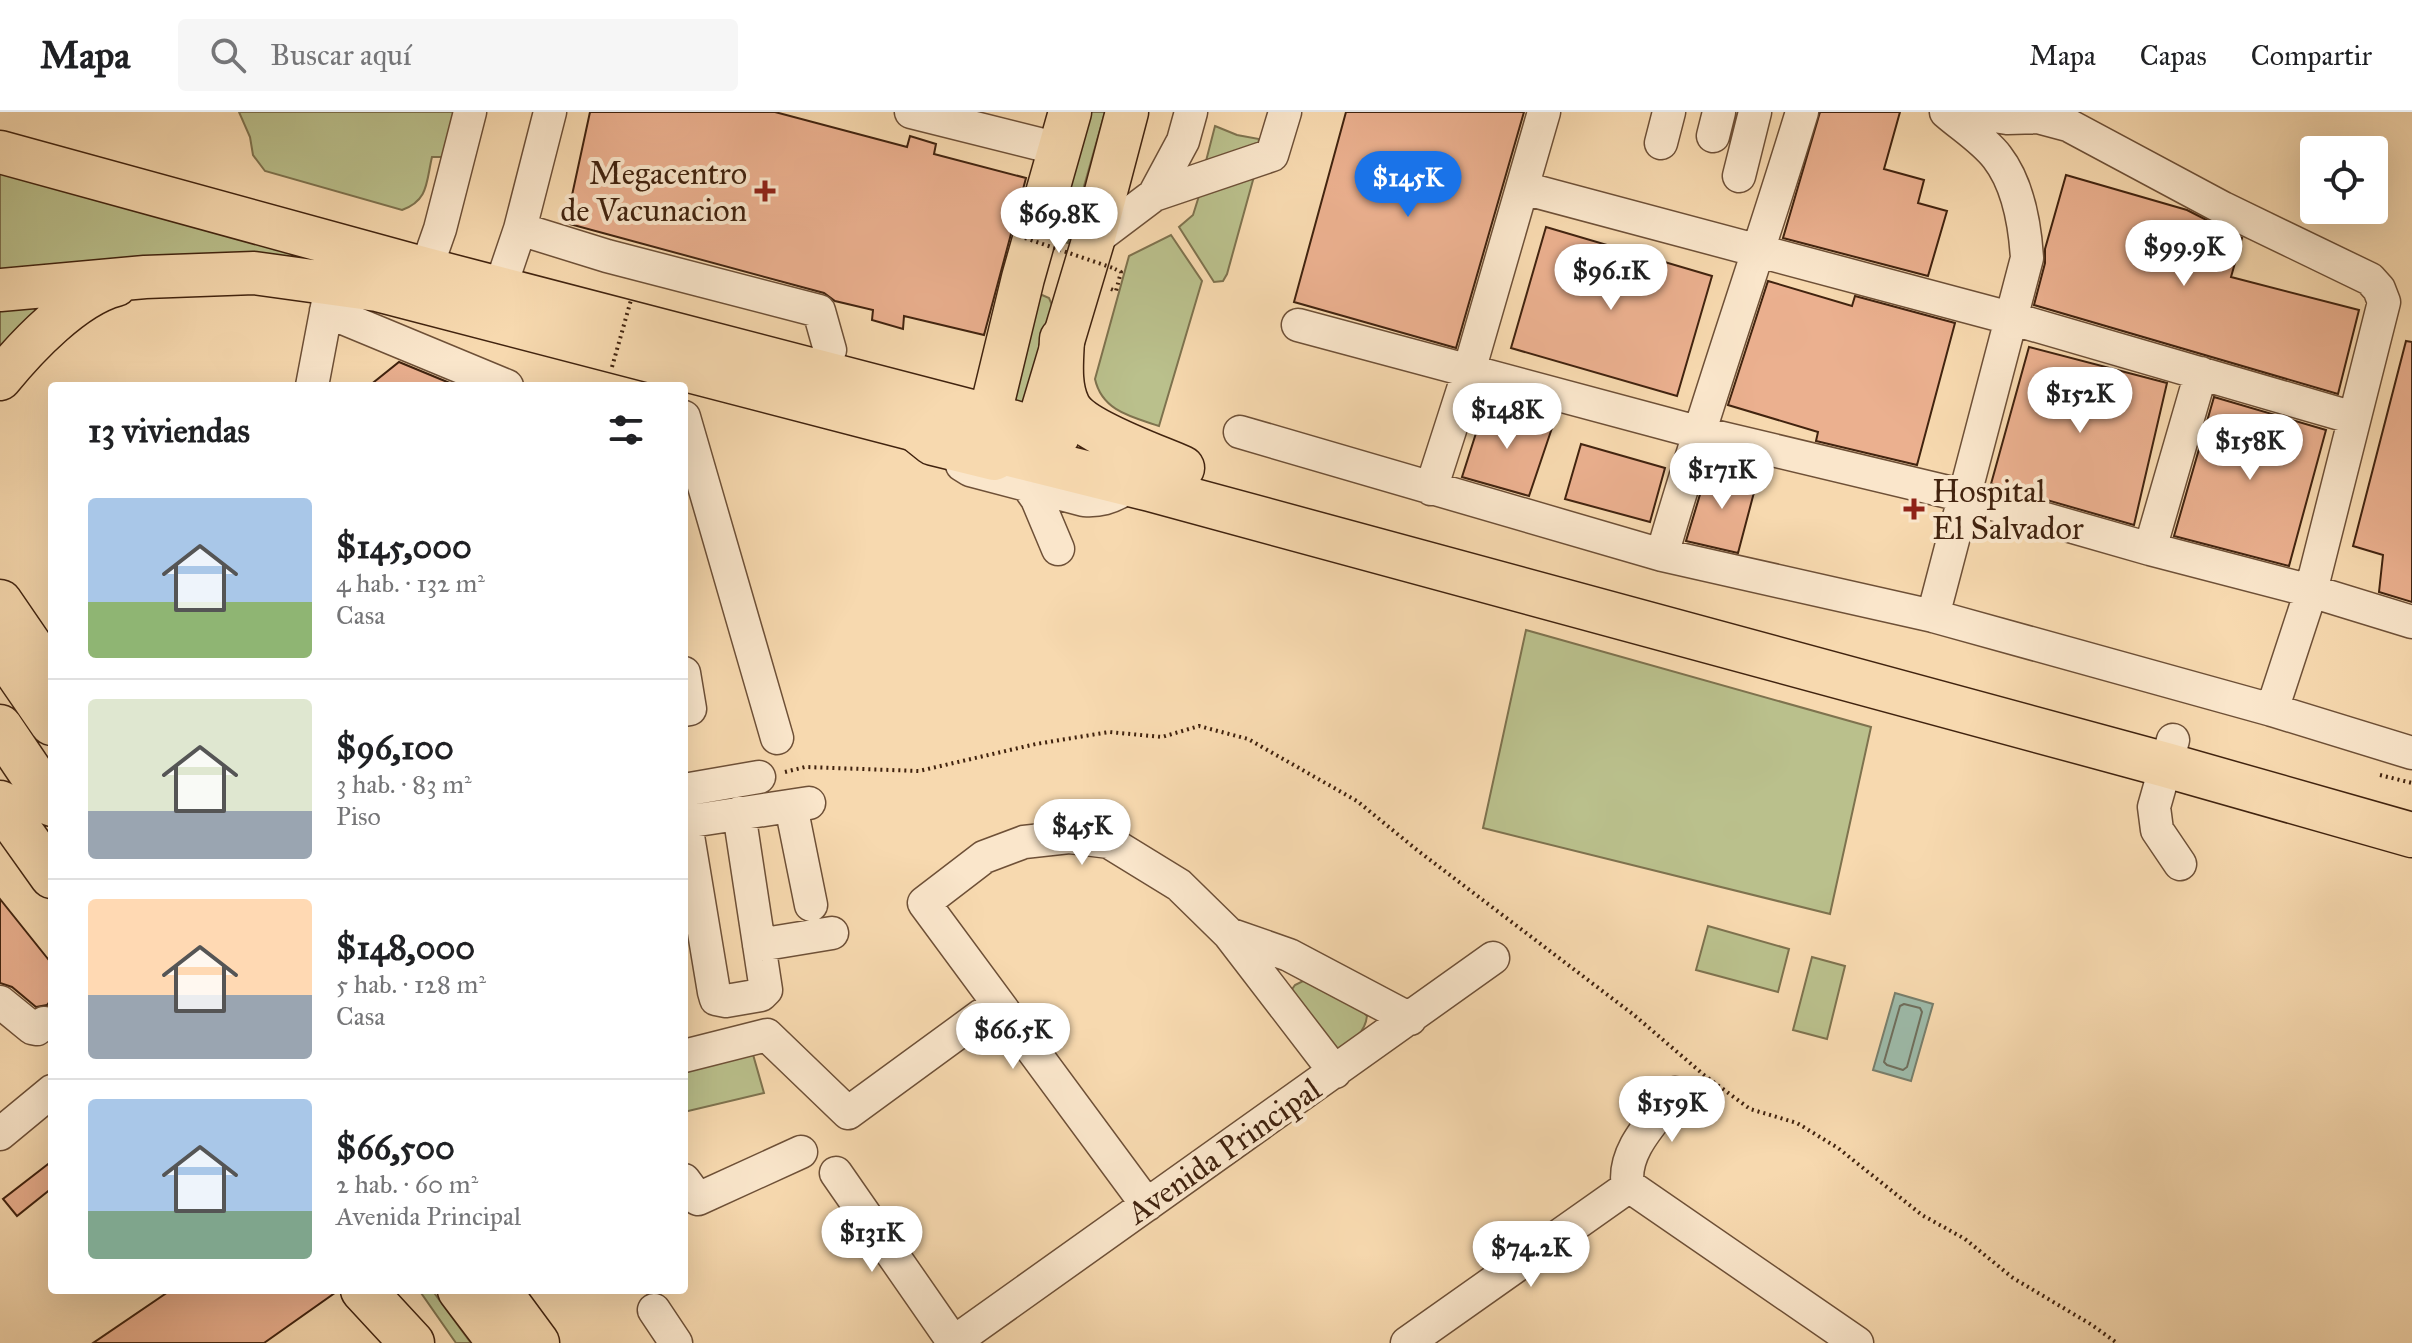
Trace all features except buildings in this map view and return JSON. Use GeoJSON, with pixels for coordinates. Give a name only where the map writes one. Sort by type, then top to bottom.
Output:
{"type":"FeatureCollection","features":[{"type":"Feature","properties":{"kind":"highway"},"geometry":{"type":"LineString","coordinates":[[1062,339],[1061,382],[1072,413],[1098,431],[1151,482]]}},
{"type":"Feature","properties":{"kind":"highway"},"geometry":{"type":"LineString","coordinates":[[954,430],[1031,458],[1151,482]]}},
{"type":"Feature","properties":{"kind":"highway"},"geometry":{"type":"LineString","coordinates":[[954,430],[1419,548],[2169,752],[2412,805]]}},
{"type":"Feature","properties":{"kind":"highway"},"geometry":{"type":"LineString","coordinates":[[1,614],[48,673]]}},
{"type":"Feature","properties":{"kind":"highway"},"geometry":{"type":"LineString","coordinates":[[1,614],[48,714]]}},
{"type":"Feature","properties":{"kind":"highway"},"geometry":{"type":"LineString","coordinates":[[0,727],[48,798]]}},
{"type":"Feature","properties":{"kind":"highway"},"geometry":{"type":"LineString","coordinates":[[2169,752],[2412,835]]}},
{"type":"Feature","properties":{"kind":"highway"},"geometry":{"type":"LineString","coordinates":[[0,803],[48,870]]}},
{"type":"Feature","properties":{"kind":"highway"},"geometry":{"type":"LineString","coordinates":[[351,1294],[385,1343]]}},
{"type":"Feature","properties":{"kind":"highway"},"geometry":{"type":"LineString","coordinates":[[367,1294],[412,1343]]}},
{"type":"Feature","properties":{"kind":"highway"},"geometry":{"type":"LineString","coordinates":[[394,1294],[428,1343]]}},
{"type":"Feature","properties":{"kind":"highway"},"geometry":{"type":"LineString","coordinates":[[463,1294],[502,1343]]}},
{"type":"Feature","properties":{"kind":"highway"},"geometry":{"type":"LineString","coordinates":[[478,1294],[502,1343]]}},
{"type":"Feature","properties":{"kind":"highway"},"geometry":{"type":"LineString","coordinates":[[501,1294],[537,1343]]}},
{"type":"Feature","properties":{"kind":"main road"},"geometry":{"type":"LineString","coordinates":[[1031,458],[1062,339],[1096,293],[1127,112]]}},
{"type":"Feature","properties":{"kind":"main road"},"geometry":{"type":"LineString","coordinates":[[954,430],[959,393],[979,386],[994,371],[1007,347],[1024,258],[1067,121]]}},
{"type":"Feature","properties":{"kind":"main road"},"geometry":{"type":"LineString","coordinates":[[0,152],[500,288],[954,430]]}},
{"type":"Feature","properties":{"kind":"main road"},"geometry":{"type":"LineString","coordinates":[[1024,258],[1096,293]]}},
{"type":"Feature","properties":{"kind":"main road"},"geometry":{"type":"LineString","coordinates":[[0,290],[145,277],[254,273],[329,297],[426,301],[668,376],[954,430]]}},
{"type":"Feature","properties":{"kind":"main road"},"geometry":{"type":"LineString","coordinates":[[0,379],[64,314],[85,299],[108,287],[145,277]]}},
{"type":"Feature","properties":{"kind":"main road"},"geometry":{"type":"LineString","coordinates":[[954,430],[1007,347]]}},
{"type":"Feature","properties":{"kind":"street"},"geometry":{"type":"LineString","coordinates":[[426,269],[440,229],[470,112]]}},
{"type":"Feature","properties":{"kind":"street"},"geometry":{"type":"LineString","coordinates":[[500,288],[520,229],[550,112]]}},
{"type":"Feature","properties":{"kind":"street"},"geometry":{"type":"LineString","coordinates":[[911,112],[1067,121]]}},
{"type":"Feature","properties":{"kind":"street"},"geometry":{"type":"LineString","coordinates":[[1103,255],[1154,195],[1183,141],[1191,112]]}},
{"type":"Feature","properties":{"kind":"street"},"geometry":{"type":"LineString","coordinates":[[1154,195],[1272,155],[1285,112]]}},
{"type":"Feature","properties":{"kind":"street"},"geometry":{"type":"LineString","coordinates":[[1431,489],[1469,371],[1544,112]]}},
{"type":"Feature","properties":{"kind":"street"},"geometry":{"type":"LineString","coordinates":[[1661,143],[1669,112]]}},
{"type":"Feature","properties":{"kind":"street"},"geometry":{"type":"LineString","coordinates":[[1739,176],[1755,112]]}},
{"type":"Feature","properties":{"kind":"street"},"geometry":{"type":"LineString","coordinates":[[1662,555],[1697,432],[1760,250],[1802,112]]}},
{"type":"Feature","properties":{"kind":"street"},"geometry":{"type":"LineString","coordinates":[[1933,616],[2027,258],[2023,222],[1997,157],[1946,112]]}},
{"type":"Feature","properties":{"kind":"street"},"geometry":{"type":"LineString","coordinates":[[1969,112],[2007,118],[2038,117],[2068,125],[2223,208],[2370,279],[2379,289],[2384,302],[2311,591],[2272,710]]}},
{"type":"Feature","properties":{"kind":"street"},"geometry":{"type":"LineString","coordinates":[[1523,188],[2010,318],[2354,418]]}},
{"type":"Feature","properties":{"kind":"street"},"geometry":{"type":"LineString","coordinates":[[520,229],[607,256],[819,311],[830,350]]}},
{"type":"Feature","properties":{"kind":"street"},"geometry":{"type":"LineString","coordinates":[[313,382],[329,297],[499,382]]}},
{"type":"Feature","properties":{"kind":"street"},"geometry":{"type":"LineString","coordinates":[[1298,325],[1697,432],[1965,496],[2311,591],[2412,622]]}},
{"type":"Feature","properties":{"kind":"street"},"geometry":{"type":"LineString","coordinates":[[2150,549],[2201,373]]}},
{"type":"Feature","properties":{"kind":"street"},"geometry":{"type":"LineString","coordinates":[[688,431],[777,738]]}},
{"type":"Feature","properties":{"kind":"street"},"geometry":{"type":"LineString","coordinates":[[1240,432],[1662,555],[1933,616],[2272,710],[2412,753]]}},
{"type":"Feature","properties":{"kind":"street"},"geometry":{"type":"LineString","coordinates":[[1031,458],[1097,501],[1151,482]]}},
{"type":"Feature","properties":{"kind":"street"},"geometry":{"type":"LineString","coordinates":[[1031,458],[1037,499],[1058,549]]}},
{"type":"Feature","properties":{"kind":"street"},"geometry":{"type":"LineString","coordinates":[[1,614],[48,635]]}},
{"type":"Feature","properties":{"kind":"street"},"geometry":{"type":"LineString","coordinates":[[2169,752],[2154,807],[2157,830],[2180,864]]}},
{"type":"Feature","properties":{"kind":"street"},"geometry":{"type":"LineString","coordinates":[[688,789],[759,777]]}},
{"type":"Feature","properties":{"kind":"street"},"geometry":{"type":"LineString","coordinates":[[688,817],[800,804],[811,905]]}},
{"type":"Feature","properties":{"kind":"street"},"geometry":{"type":"LineString","coordinates":[[688,835],[716,999],[726,1001],[761,995],[765,992],[739,813]]}},
{"type":"Feature","properties":{"kind":"street"},"geometry":{"type":"LineString","coordinates":[[1147,1205],[924,903],[984,857],[1024,842],[1069,837],[1109,842],[1179,885],[1229,934],[1335,1072]]}},
{"type":"Feature","properties":{"kind":"street"},"geometry":{"type":"LineString","coordinates":[[759,945],[832,933]]}},
{"type":"Feature","properties":{"kind":"street"},"geometry":{"type":"LineString","coordinates":[[1229,934],[1289,955],[1410,1019]]}},
{"type":"Feature","properties":{"kind":"street","name":"Avenida Principal"},"geometry":{"type":"LineString","coordinates":[[954,1343],[1493,958]]}},
{"type":"Feature","properties":{"kind":"street"},"geometry":{"type":"LineString","coordinates":[[0,1002],[35,1029],[44,1023]]}},
{"type":"Feature","properties":{"kind":"street"},"geometry":{"type":"LineString","coordinates":[[688,1055],[767,1035],[848,1113],[982,1015]]}},
{"type":"Feature","properties":{"kind":"street"},"geometry":{"type":"LineString","coordinates":[[1675,1093],[1632,1151],[1625,1171],[1628,1187],[1857,1343]]}},
{"type":"Feature","properties":{"kind":"street"},"geometry":{"type":"LineString","coordinates":[[0,1134],[48,1094]]}},
{"type":"Feature","properties":{"kind":"street"},"geometry":{"type":"LineString","coordinates":[[688,1185],[698,1199],[801,1152]]}},
{"type":"Feature","properties":{"kind":"street"},"geometry":{"type":"LineString","coordinates":[[836,1173],[954,1343]]}},
{"type":"Feature","properties":{"kind":"street"},"geometry":{"type":"LineString","coordinates":[[1407,1343],[1628,1187]]}},
{"type":"Feature","properties":{"kind":"street"},"geometry":{"type":"LineString","coordinates":[[654,1310],[676,1343]]}},
{"type":"Feature","properties":{"kind":"path"},"geometry":{"type":"LineString","coordinates":[[1024,258],[1103,255],[1121,272],[1096,293]]}},
{"type":"Feature","properties":{"kind":"path"},"geometry":{"type":"LineString","coordinates":[[612,367],[631,300]]}},
{"type":"Feature","properties":{"kind":"path"},"geometry":{"type":"LineString","coordinates":[[2380,775],[2412,783]]}},
{"type":"Feature","properties":{"kind":"green space"},"geometry":{"type":"Polygon","coordinates":[[[239,112],[458,112],[447,157],[432,157],[422,195],[402,210],[265,171],[253,155],[250,137],[239,112]]]}},
{"type":"Feature","properties":{"kind":"green space"},"geometry":{"type":"Polygon","coordinates":[[[1083,112],[1105,112],[1068,243],[1047,237],[1083,112]]]}},
{"type":"Feature","properties":{"kind":"green space"},"geometry":{"type":"Polygon","coordinates":[[[1215,126],[1259,139],[1258,145],[1206,161],[1215,126]]]}},
{"type":"Feature","properties":{"kind":"green space"},"geometry":{"type":"Polygon","coordinates":[[[0,160],[413,273],[0,271],[0,160]]]}},
{"type":"Feature","properties":{"kind":"green space"},"geometry":{"type":"Polygon","coordinates":[[[1258,162],[1227,274],[1223,281],[1214,282],[1179,227],[1193,215],[1204,180],[1258,162]]]}},
{"type":"Feature","properties":{"kind":"green space"},"geometry":{"type":"Polygon","coordinates":[[[1171,235],[1202,281],[1159,426],[1111,406],[1104,399],[1095,379],[1129,256],[1171,235]]]}},
{"type":"Feature","properties":{"kind":"green space"},"geometry":{"type":"Polygon","coordinates":[[[1042,295],[1049,298],[1052,305],[1026,399],[1020,404],[1013,403],[1034,298],[1042,295]]]}},
{"type":"Feature","properties":{"kind":"green space"},"geometry":{"type":"Polygon","coordinates":[[[48,301],[0,363],[0,309],[48,301]]]}},
{"type":"Feature","properties":{"kind":"green space"},"geometry":{"type":"Polygon","coordinates":[[[1526,630],[1871,727],[1830,914],[1483,828],[1526,630]]]}},
{"type":"Feature","properties":{"kind":"green space"},"geometry":{"type":"Polygon","coordinates":[[[1708,926],[1789,949],[1778,992],[1696,970],[1708,926]]]}},
{"type":"Feature","properties":{"kind":"green space"},"geometry":{"type":"Polygon","coordinates":[[[1812,957],[1845,966],[1827,1039],[1793,1030],[1812,957]]]}},
{"type":"Feature","properties":{"kind":"green space"},"geometry":{"type":"Polygon","coordinates":[[[1305,980],[1342,989],[1367,1016],[1360,1033],[1351,1041],[1335,1050],[1288,995],[1295,985],[1305,980]]]}},
{"type":"Feature","properties":{"kind":"green space"},"geometry":{"type":"Polygon","coordinates":[[[752,1051],[764,1093],[688,1111],[688,1065],[752,1051]]]}},
{"type":"Feature","properties":{"kind":"green space"},"geometry":{"type":"Polygon","coordinates":[[[422,1294],[435,1294],[471,1343],[456,1343],[422,1294]]]}},
{"type":"Feature","properties":{"kind":"water"},"geometry":{"type":"Polygon","coordinates":[[[1895,993],[1933,1004],[1911,1081],[1873,1070],[1895,993]]]}},
{"type":"Feature","properties":{"kind":"place","name":"Megacentro de Vacunacion"},"geometry":{"type":"Point","coordinates":[765,191]}},
{"type":"Feature","properties":{"kind":"place","name":"Hospital El Salvador"},"geometry":{"type":"Point","coordinates":[1914,509]}}]}
